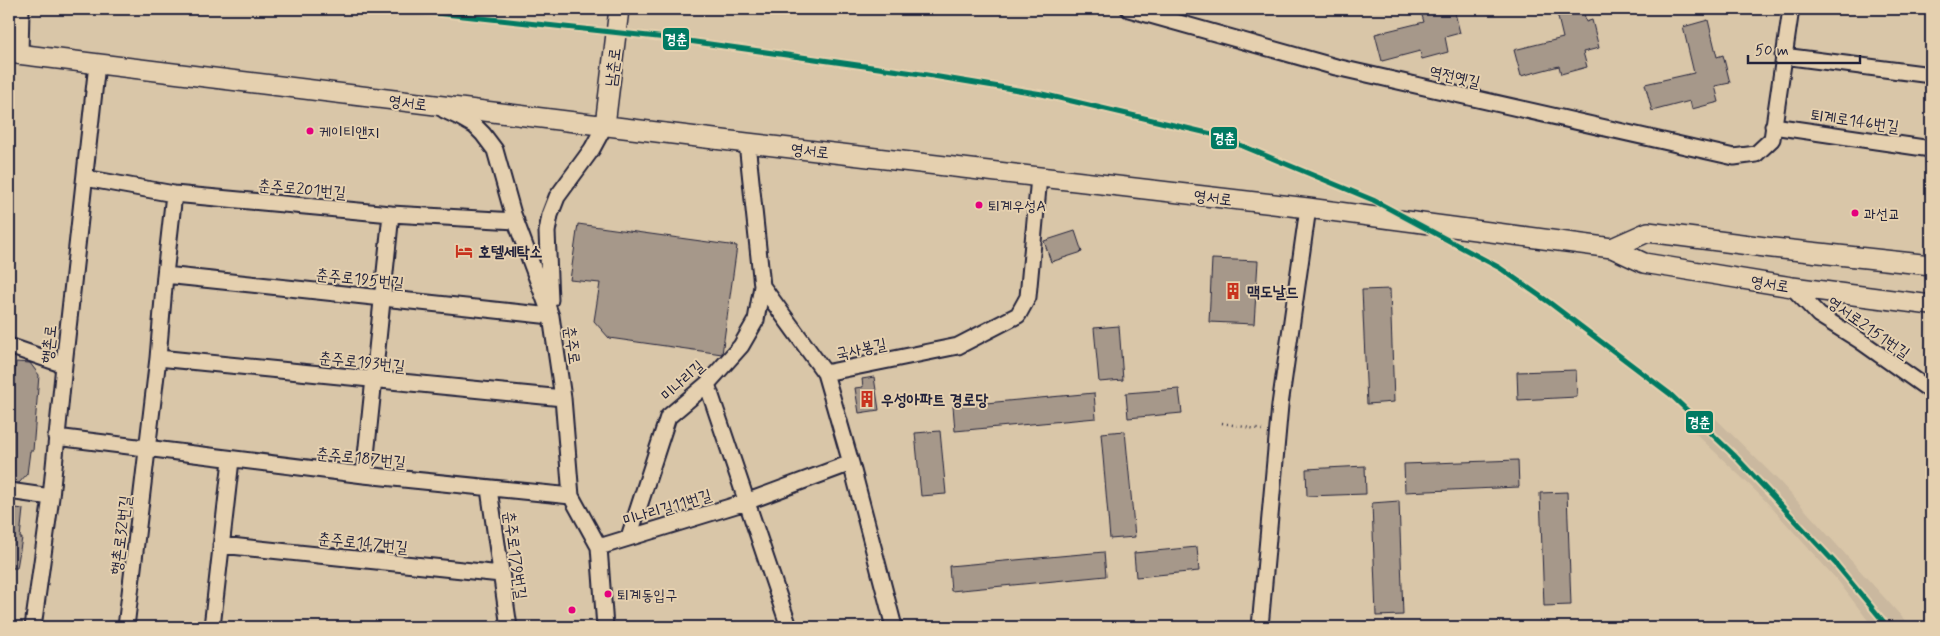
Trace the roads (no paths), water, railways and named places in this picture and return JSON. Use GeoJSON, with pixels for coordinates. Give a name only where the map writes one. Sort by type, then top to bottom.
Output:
{"type":"FeatureCollection","features":[{"type":"Feature","properties":{"kind":"street"},"geometry":{"type":"LineString","coordinates":[[14,53],[21,9]]}},
{"type":"Feature","properties":{"kind":"street","name":"남춘로"},"geometry":{"type":"LineString","coordinates":[[605,125],[618,9]]}},
{"type":"Feature","properties":{"kind":"street","name":"역전옛길"},"geometry":{"type":"LineString","coordinates":[[1129,9],[1336,68],[1734,157],[1756,154],[1773,132]]}},
{"type":"Feature","properties":{"kind":"street"},"geometry":{"type":"LineString","coordinates":[[1773,132],[1791,9]]}},
{"type":"Feature","properties":{"kind":"street","name":"영서로"},"geometry":{"type":"LineString","coordinates":[[14,53],[746,143],[1308,208],[1612,248],[1644,263],[1792,287],[1931,305]]}},
{"type":"Feature","properties":{"kind":"street"},"geometry":{"type":"LineString","coordinates":[[1783,56],[1931,75]]}},
{"type":"Feature","properties":{"kind":"street","name":"행촌로"},"geometry":{"type":"LineString","coordinates":[[33,627],[52,497],[56,437],[97,64]]}},
{"type":"Feature","properties":{"kind":"street","name":"춘주로"},"geometry":{"type":"LineString","coordinates":[[431,105],[461,118],[479,130],[495,150],[516,221],[551,316],[563,398],[571,496],[599,547],[605,627]]}},
{"type":"Feature","properties":{"kind":"street"},"geometry":{"type":"LineString","coordinates":[[551,316],[547,249],[550,215],[557,197],[592,149],[605,125]]}},
{"type":"Feature","properties":{"kind":"street","name":"퇴계로146번길"},"geometry":{"type":"LineString","coordinates":[[1773,132],[1931,149]]}},
{"type":"Feature","properties":{"kind":"street","name":"미나리길"},"geometry":{"type":"LineString","coordinates":[[629,537],[668,417],[707,384],[740,346],[756,320],[762,286],[746,143]]}},
{"type":"Feature","properties":{"kind":"street","name":"국사봉길"},"geometry":{"type":"LineString","coordinates":[[894,627],[825,373],[958,346],[1018,315],[1028,297],[1039,176]]}},
{"type":"Feature","properties":{"kind":"street","name":"춘주로201번길"},"geometry":{"type":"LineString","coordinates":[[85,178],[174,194],[391,214],[516,221]]}},
{"type":"Feature","properties":{"kind":"street"},"geometry":{"type":"LineString","coordinates":[[148,448],[158,358],[164,275],[174,194]]}},
{"type":"Feature","properties":{"kind":"street"},"geometry":{"type":"LineString","coordinates":[[1260,627],[1277,432],[1308,208]]}},
{"type":"Feature","properties":{"kind":"street"},"geometry":{"type":"LineString","coordinates":[[364,475],[391,214]]}},
{"type":"Feature","properties":{"kind":"street"},"geometry":{"type":"LineString","coordinates":[[1612,248],[1648,232],[1931,265]]}},
{"type":"Feature","properties":{"kind":"street","name":"춘주로195번길"},"geometry":{"type":"LineString","coordinates":[[164,275],[551,316]]}},
{"type":"Feature","properties":{"kind":"street","name":"미나리길"},"geometry":{"type":"LineString","coordinates":[[762,286],[825,373]]}},
{"type":"Feature","properties":{"kind":"street","name":"영서로2151번길"},"geometry":{"type":"LineString","coordinates":[[1792,287],[1819,315],[1859,340],[1931,391]]}},
{"type":"Feature","properties":{"kind":"street"},"geometry":{"type":"LineString","coordinates":[[9,346],[64,365]]}},
{"type":"Feature","properties":{"kind":"street","name":"춘주로193번길"},"geometry":{"type":"LineString","coordinates":[[158,358],[563,398]]}},
{"type":"Feature","properties":{"kind":"street"},"geometry":{"type":"LineString","coordinates":[[707,384],[789,627]]}},
{"type":"Feature","properties":{"kind":"street","name":"춘주로187번길"},"geometry":{"type":"LineString","coordinates":[[56,437],[231,460],[571,496]]}},
{"type":"Feature","properties":{"kind":"street","name":"행촌로32번길"},"geometry":{"type":"LineString","coordinates":[[126,627],[148,448]]}},
{"type":"Feature","properties":{"kind":"street"},"geometry":{"type":"LineString","coordinates":[[212,627],[231,460]]}},
{"type":"Feature","properties":{"kind":"street","name":"미나리길11번길"},"geometry":{"type":"LineString","coordinates":[[599,547],[746,502],[851,464]]}},
{"type":"Feature","properties":{"kind":"street","name":"춘주로179번길"},"geometry":{"type":"LineString","coordinates":[[489,488],[509,627]]}},
{"type":"Feature","properties":{"kind":"street"},"geometry":{"type":"LineString","coordinates":[[9,491],[52,497]]}},
{"type":"Feature","properties":{"kind":"street","name":"춘주로147번길"},"geometry":{"type":"LineString","coordinates":[[221,545],[501,574]]}},
{"type":"Feature","properties":{"kind":"place","name":"케이티앤지"},"geometry":{"type":"Point","coordinates":[310,131]}},
{"type":"Feature","properties":{"kind":"place","name":"퇴계우성A"},"geometry":{"type":"Point","coordinates":[979,205]}},
{"type":"Feature","properties":{"kind":"place","name":"과선교"},"geometry":{"type":"Point","coordinates":[1855,213]}},
{"type":"Feature","properties":{"kind":"place","name":"호텔세탁소"},"geometry":{"type":"Point","coordinates":[464,251]}},
{"type":"Feature","properties":{"kind":"place","name":"맥도날드"},"geometry":{"type":"Point","coordinates":[1233,291]}},
{"type":"Feature","properties":{"kind":"place","name":"우성아파트 경로당"},"geometry":{"type":"Point","coordinates":[867,399]}},
{"type":"Feature","properties":{"kind":"place","name":"퇴계동입구"},"geometry":{"type":"Point","coordinates":[608,594]}}]}
